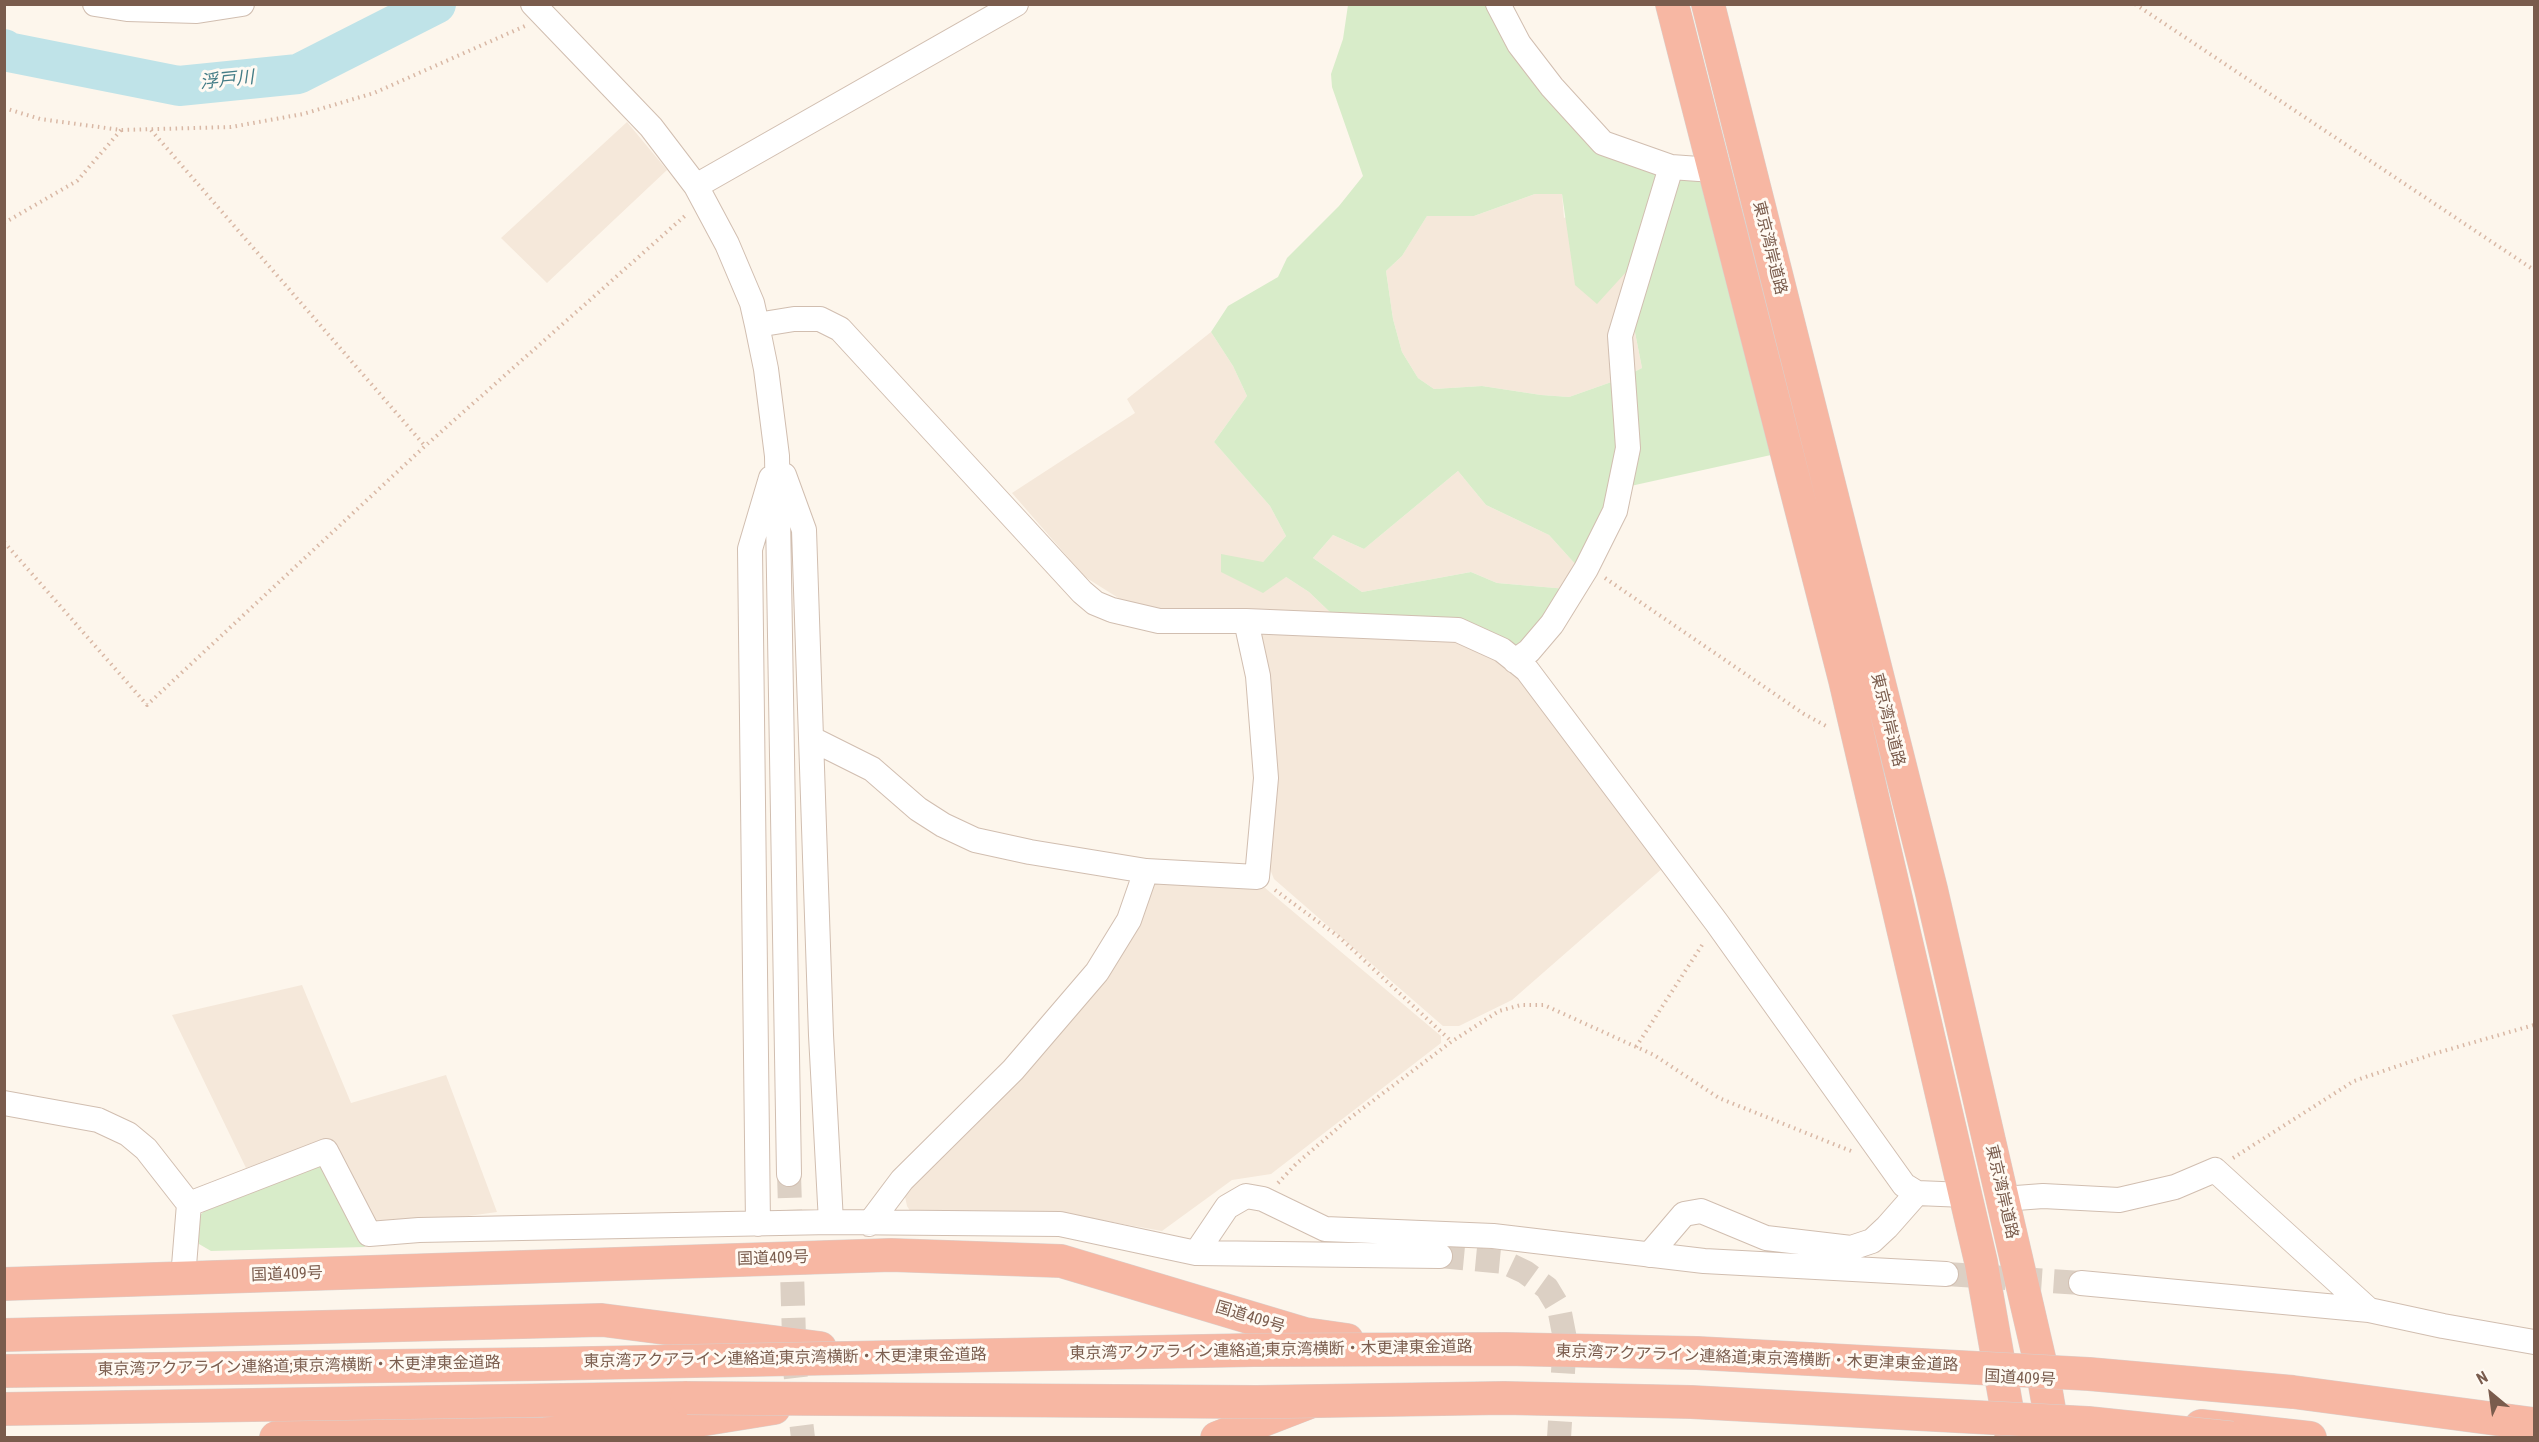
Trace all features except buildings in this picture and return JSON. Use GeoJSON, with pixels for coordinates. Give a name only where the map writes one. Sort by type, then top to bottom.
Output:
{"type":"FeatureCollection","features":[{"type":"Feature","properties":{"kind":"highway","name":"東京湾岸道路"},"geometry":{"type":"LineString","coordinates":[[1672,4],[1860,745],[1981,1262],[2007,1408]]}},
{"type":"Feature","properties":{"kind":"highway","name":"東京湾岸道路"},"geometry":{"type":"LineString","coordinates":[[1708,4],[1931,889],[2049,1409]]}},
{"type":"Feature","properties":{"kind":"highway","name":"国道409号"},"geometry":{"type":"LineString","coordinates":[[4,1284],[891,1255],[1061,1261],[1305,1334],[1448,1353],[2007,1408]]}},
{"type":"Feature","properties":{"kind":"highway"},"geometry":{"type":"LineString","coordinates":[[4,1335],[602,1320],[814,1348],[1272,1357],[1448,1353]]}},
{"type":"Feature","properties":{"kind":"highway","name":"東京湾アクアライン連絡道;東京湾横断・木更津東金道路"},"geometry":{"type":"LineString","coordinates":[[4,1371],[542,1364],[1254,1350],[1506,1348],[1697,1353],[2089,1374],[2293,1392],[2534,1432]]}},
{"type":"Feature","properties":{"kind":"highway","name":"国道409号"},"geometry":{"type":"LineString","coordinates":[[1217,1437],[1326,1396],[1365,1386],[2049,1409],[2534,1432]]}},
{"type":"Feature","properties":{"kind":"highway"},"geometry":{"type":"LineString","coordinates":[[276,1437],[544,1434],[656,1427],[887,1389],[1365,1386]]}},
{"type":"Feature","properties":{"kind":"highway"},"geometry":{"type":"LineString","coordinates":[[4,1408],[687,1398],[1257,1402],[1504,1398],[1691,1402],[2076,1422],[2232,1437]]}},
{"type":"Feature","properties":{"kind":"highway","name":"国道409号"},"geometry":{"type":"LineString","coordinates":[[2049,1409],[2310,1437]]}},
{"type":"Feature","properties":{"kind":"street"},"geometry":{"type":"LineString","coordinates":[[95,4],[128,9],[197,11],[242,4]]}},
{"type":"Feature","properties":{"kind":"street"},"geometry":{"type":"LineString","coordinates":[[700,193],[1016,4]]}},
{"type":"Feature","properties":{"kind":"street"},"geometry":{"type":"LineString","coordinates":[[1498,4],[1519,44],[1545,78],[1604,143],[1671,167],[1699,169],[1713,166]]}},
{"type":"Feature","properties":{"kind":"street"},"geometry":{"type":"LineString","coordinates":[[539,11],[651,127],[700,193],[728,244],[752,303],[757,325],[766,369],[777,456],[789,1174]]}},
{"type":"Feature","properties":{"kind":"street"},"geometry":{"type":"LineString","coordinates":[[1515,661],[1529,651],[1552,624],[1586,569],[1615,511],[1628,448],[1620,336],[1671,167]]}},
{"type":"Feature","properties":{"kind":"street"},"geometry":{"type":"LineString","coordinates":[[757,325],[794,319],[820,319],[840,328],[1082,592],[1095,603],[1112,610],[1160,621],[1246,621],[1458,630],[1502,650],[1527,670],[1717,923],[1904,1185],[1917,1193],[1965,1195]]}},
{"type":"Feature","properties":{"kind":"street"},"geometry":{"type":"LineString","coordinates":[[777,456],[804,530],[821,1035],[831,1222]]}},
{"type":"Feature","properties":{"kind":"street"},"geometry":{"type":"LineString","coordinates":[[758,1224],[750,549],[777,456]]}},
{"type":"Feature","properties":{"kind":"street"},"geometry":{"type":"LineString","coordinates":[[812,739],[872,769],[918,809],[943,825],[975,840],[1146,871],[1257,877],[1266,778],[1258,676],[1246,621]]}},
{"type":"Feature","properties":{"kind":"street"},"geometry":{"type":"LineString","coordinates":[[868,1224],[902,1180],[1013,1070],[1097,972],[1129,920],[1146,871]]}},
{"type":"Feature","properties":{"kind":"street"},"geometry":{"type":"LineString","coordinates":[[4,1103],[98,1120],[128,1134],[146,1149],[189,1204],[183,1278]]}},
{"type":"Feature","properties":{"kind":"street"},"geometry":{"type":"LineString","coordinates":[[189,1204],[326,1151],[369,1234],[420,1230],[831,1222],[1060,1224],[1196,1253],[1440,1256]]}},
{"type":"Feature","properties":{"kind":"street"},"geometry":{"type":"LineString","coordinates":[[2003,1199],[2043,1196],[2119,1200],[2175,1187],[2215,1170],[2369,1310]]}},
{"type":"Feature","properties":{"kind":"street"},"geometry":{"type":"LineString","coordinates":[[1649,1255],[1684,1214],[1701,1210],[1766,1238],[1851,1248],[1872,1241],[1917,1193]]}},
{"type":"Feature","properties":{"kind":"street"},"geometry":{"type":"LineString","coordinates":[[1196,1253],[1227,1207],[1246,1196],[1263,1199],[1325,1229],[1493,1236],[1704,1261],[1946,1274]]}},
{"type":"Feature","properties":{"kind":"street"},"geometry":{"type":"LineString","coordinates":[[2081,1283],[2369,1310],[2535,1342]]}},
{"type":"Feature","properties":{"kind":"path"},"geometry":{"type":"LineString","coordinates":[[2135,4],[2535,270]]}},
{"type":"Feature","properties":{"kind":"path"},"geometry":{"type":"LineString","coordinates":[[4,108],[40,119],[122,130],[231,128],[303,114],[374,93],[539,11]]}},
{"type":"Feature","properties":{"kind":"path"},"geometry":{"type":"LineString","coordinates":[[4,223],[77,181],[122,130]]}},
{"type":"Feature","properties":{"kind":"path"},"geometry":{"type":"LineString","coordinates":[[150,130],[425,446]]}},
{"type":"Feature","properties":{"kind":"path"},"geometry":{"type":"LineString","coordinates":[[4,542],[147,705],[700,193]]}},
{"type":"Feature","properties":{"kind":"path"},"geometry":{"type":"LineString","coordinates":[[1586,569],[1601,576],[1804,714],[1860,745]]}},
{"type":"Feature","properties":{"kind":"path"},"geometry":{"type":"LineString","coordinates":[[1257,877],[1339,937],[1451,1042]]}},
{"type":"Feature","properties":{"kind":"path"},"geometry":{"type":"LineString","coordinates":[[1636,1047],[1717,923]]}},
{"type":"Feature","properties":{"kind":"path"},"geometry":{"type":"LineString","coordinates":[[1263,1199],[1296,1164],[1346,1121],[1451,1042],[1499,1011],[1521,1005],[1544,1005],[1654,1055],[1719,1098],[1890,1166]]}},
{"type":"Feature","properties":{"kind":"path"},"geometry":{"type":"LineString","coordinates":[[2215,1170],[2354,1081],[2433,1054],[2535,1024]]}},
{"type":"Feature","properties":{"kind":"shaded area"},"geometry":{"type":"Polygon","coordinates":[[[627,122],[667,170],[547,283],[501,238],[627,122]]]}},
{"type":"Feature","properties":{"kind":"shaded area"},"geometry":{"type":"Polygon","coordinates":[[[1659,172],[1632,317],[1642,368],[1620,379],[1569,397],[1482,386],[1434,389],[1418,378],[1402,352],[1393,319],[1386,271],[1402,256],[1427,216],[1474,216],[1535,194],[1562,194],[1564,218],[1659,172]]]}},
{"type":"Feature","properties":{"kind":"shaded area"},"geometry":{"type":"Polygon","coordinates":[[[1211,332],[1233,366],[1247,396],[1214,442],[1270,506],[1286,536],[1263,562],[1309,592],[1334,616],[1156,611],[1120,599],[1085,577],[1012,493],[1135,413],[1127,399],[1211,332]]]}},
{"type":"Feature","properties":{"kind":"shaded area"},"geometry":{"type":"Polygon","coordinates":[[[1458,471],[1486,505],[1549,535],[1577,566],[1567,589],[1497,583],[1471,572],[1362,592],[1313,558],[1333,535],[1364,549],[1458,471]]]}},
{"type":"Feature","properties":{"kind":"shaded area"},"geometry":{"type":"Polygon","coordinates":[[[1255,629],[1471,641],[1520,675],[1664,867],[1512,1000],[1459,1026],[1443,1026],[1274,879],[1266,859],[1255,629]]]}},
{"type":"Feature","properties":{"kind":"shaded area"},"geometry":{"type":"Polygon","coordinates":[[[1151,877],[1258,882],[1441,1036],[1441,1043],[1271,1174],[1232,1180],[1162,1231],[1066,1214],[912,1214],[907,1206],[904,1192],[1020,1068],[1151,877]]]}},
{"type":"Feature","properties":{"kind":"shaded area"},"geometry":{"type":"Polygon","coordinates":[[[302,985],[351,1103],[446,1075],[497,1212],[375,1229],[321,1143],[246,1168],[172,1015],[302,985]]]}},
{"type":"Feature","properties":{"kind":"green space"},"geometry":{"type":"Polygon","coordinates":[[[1348,5],[1486,5],[1513,49],[1603,152],[1659,172],[1627,271],[1597,304],[1575,285],[1562,194],[1535,194],[1474,216],[1427,216],[1402,256],[1386,271],[1393,319],[1402,352],[1418,378],[1434,389],[1482,386],[1569,397],[1620,379],[1642,368],[1632,317],[1675,172],[1703,173],[1771,455],[1617,489],[1577,566],[1549,535],[1486,505],[1458,471],[1364,549],[1333,535],[1313,558],[1362,592],[1471,572],[1497,583],[1567,589],[1516,648],[1334,616],[1309,592],[1286,577],[1263,593],[1221,572],[1221,554],[1263,562],[1286,536],[1270,506],[1214,442],[1247,396],[1233,366],[1211,332],[1228,306],[1278,277],[1287,258],[1339,206],[1363,176],[1332,87],[1331,74],[1343,39],[1348,5]]]}},
{"type":"Feature","properties":{"kind":"green space"},"geometry":{"type":"Polygon","coordinates":[[[314,1164],[329,1169],[365,1247],[211,1251],[199,1244],[199,1216],[213,1203],[314,1164]]]}},
{"type":"Feature","properties":{"kind":"waterway","name":"浮戸川"},"geometry":{"type":"LineString","coordinates":[[4,49],[8,52],[179,86],[298,74],[436,4]]}},
{"type":"Feature","properties":{"kind":"tunnel"},"geometry":{"type":"LineString","coordinates":[[789,1174],[795,1370],[803,1438]]}},
{"type":"Feature","properties":{"kind":"tunnel"},"geometry":{"type":"LineString","coordinates":[[1440,1256],[1504,1262],[1525,1272],[1547,1288],[1559,1308],[1565,1339],[1559,1438]]}},
{"type":"Feature","properties":{"kind":"tunnel"},"geometry":{"type":"LineString","coordinates":[[1946,1274],[2081,1283]]}}]}
